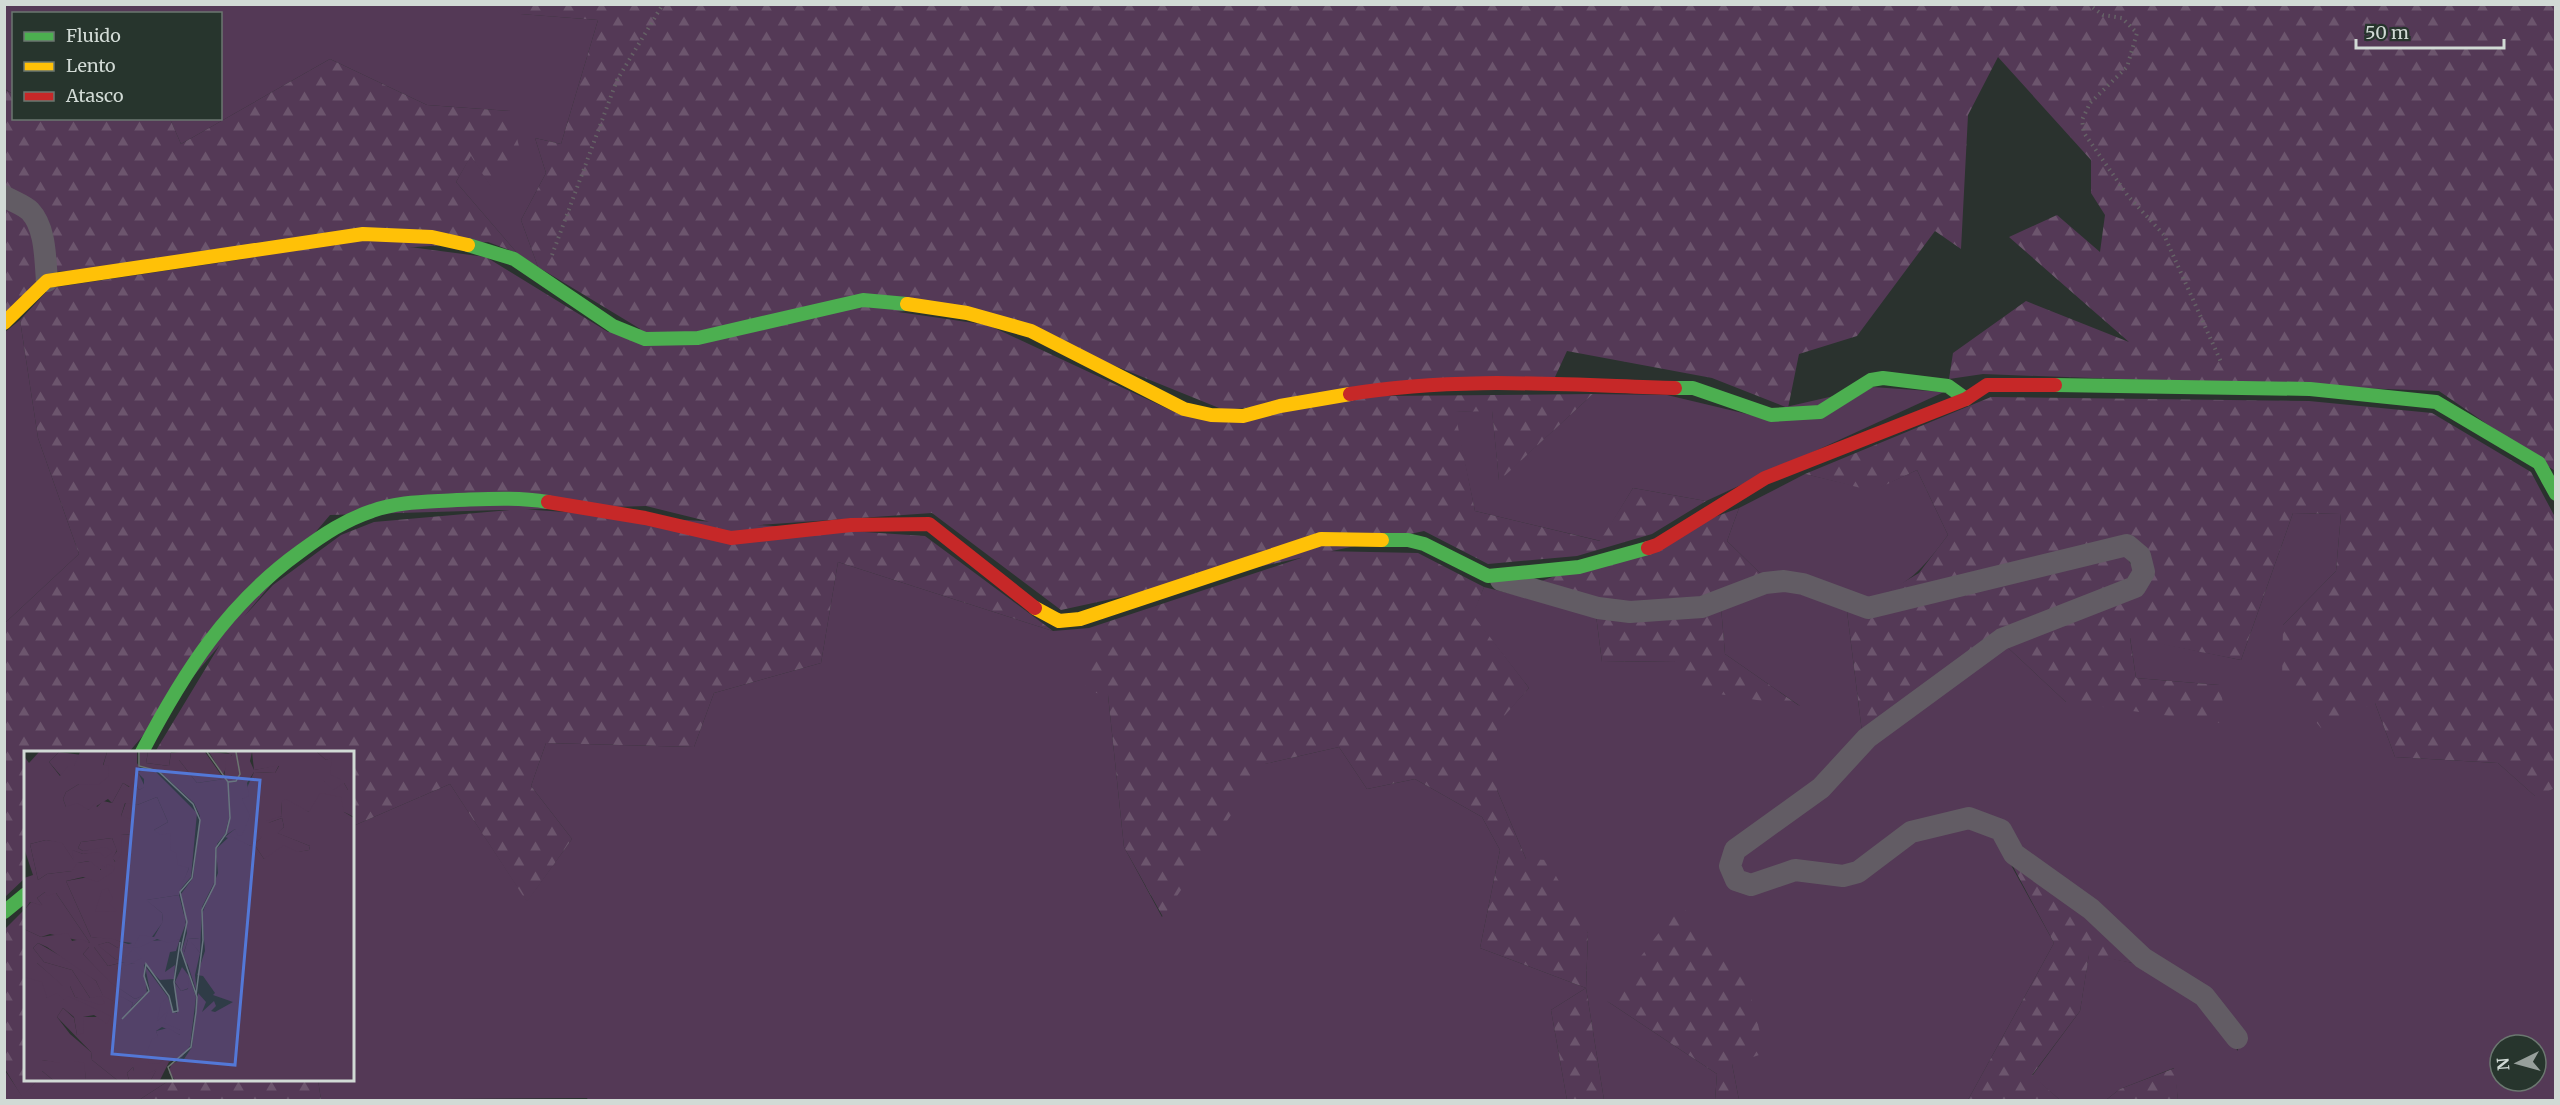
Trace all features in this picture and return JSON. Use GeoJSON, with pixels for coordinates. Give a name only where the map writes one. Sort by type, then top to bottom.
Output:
{"type":"FeatureCollection","features":[{"type":"Feature","properties":{"kind":"street"},"geometry":{"type":"LineString","coordinates":[[4,196],[30,211],[39,228],[45,248],[47,281]]}},
{"type":"Feature","properties":{"kind":"street"},"geometry":{"type":"LineString","coordinates":[[4,323],[47,281],[363,234],[386,234],[432,237],[487,249],[514,259],[613,326],[645,339],[698,338],[863,300],[921,305],[967,313],[1031,331],[1184,409],[1218,416],[1243,416],[1280,406],[1380,389],[1476,383],[1693,388],[1771,415],[1820,412],[1871,380],[1883,378],[1900,378],[1948,386],[1966,399]]}},
{"type":"Feature","properties":{"kind":"street"},"geometry":{"type":"LineString","coordinates":[[1488,576],[1579,567],[1657,545],[1765,478],[1966,399],[1987,386],[2310,389],[2436,402],[2538,463],[2556,494]]}},
{"type":"Feature","properties":{"kind":"street"},"geometry":{"type":"LineString","coordinates":[[143,751],[173,693],[216,630],[266,576],[336,525],[374,510],[404,503],[520,497],[645,518],[731,538],[851,525],[929,524],[1042,614],[1059,621],[1080,619],[1321,539],[1408,540],[1424,544],[1488,576],[1598,608],[1630,612],[1702,607],[1765,583],[1784,581],[1803,585],[1868,608],[2127,545],[2140,556],[2144,572],[2135,587],[2002,639],[1867,738],[1821,788],[1735,850],[1730,866],[1736,880],[1751,885],[1795,870],[1844,876],[1858,872],[1911,832],[1969,818],[2001,830],[2014,854],[2091,909],[2143,958],[2204,996],[2237,1038]]}},
{"type":"Feature","properties":{"kind":"street"},"geometry":{"type":"LineString","coordinates":[[4,912],[24,896]]}},
{"type":"Feature","properties":{"kind":"path"},"geometry":{"type":"LineString","coordinates":[[544,279],[617,80],[663,4]]}},
{"type":"Feature","properties":{"kind":"path"},"geometry":{"type":"LineString","coordinates":[[2088,4],[2103,15],[2122,18],[2137,33],[2127,68],[2090,103],[2082,120],[2084,133],[2128,196],[2163,235],[2232,387]]}},
{"type":"Feature","properties":{"kind":"green space"},"geometry":{"type":"Polygon","coordinates":[[[509,4],[521,14],[598,20],[561,144],[535,138],[546,173],[521,220],[538,267],[517,253],[456,182],[471,155],[491,186],[510,111],[427,105],[330,59],[181,144],[170,120],[222,120],[222,12],[12,12],[12,93],[5,89],[4,5],[509,4]]]}},
{"type":"Feature","properties":{"kind":"green space"},"geometry":{"type":"Polygon","coordinates":[[[509,5],[2555,5],[2555,471],[2439,391],[1983,374],[1949,379],[1953,353],[2026,301],[2129,342],[2009,237],[2057,215],[2100,252],[2105,215],[2091,193],[2091,160],[1998,57],[1968,115],[1961,249],[1935,231],[1857,336],[1799,354],[1788,408],[1712,378],[1567,351],[1555,377],[1224,410],[967,306],[647,333],[538,267],[521,220],[546,173],[535,138],[561,144],[598,20],[520,14],[509,5]]]}},
{"type":"Feature","properties":{"kind":"green space"},"geometry":{"type":"Polygon","coordinates":[[[330,59],[427,105],[510,111],[520,150],[491,187],[471,156],[456,182],[517,253],[488,242],[53,272],[52,245],[5,188],[4,89],[12,93],[12,120],[170,120],[181,144],[330,59]]]}},
{"type":"Feature","properties":{"kind":"green space"},"geometry":{"type":"Polygon","coordinates":[[[4,196],[30,211],[47,281],[4,319],[4,196]]]}},
{"type":"Feature","properties":{"kind":"green space"},"geometry":{"type":"Polygon","coordinates":[[[364,241],[486,257],[608,332],[864,307],[988,325],[1181,415],[1380,396],[1593,394],[1499,481],[1492,411],[1455,412],[1475,511],[1600,541],[1633,488],[1706,501],[1652,534],[1577,556],[1488,564],[1424,531],[1061,610],[932,513],[731,527],[646,506],[330,515],[130,751],[24,751],[24,879],[5,897],[5,623],[79,554],[38,438],[20,320],[50,288],[364,241]]]}},
{"type":"Feature","properties":{"kind":"green space"},"geometry":{"type":"Polygon","coordinates":[[[20,320],[38,438],[79,554],[5,623],[5,332],[20,320]]]}},
{"type":"Feature","properties":{"kind":"green space"},"geometry":{"type":"Polygon","coordinates":[[[1873,387],[1944,392],[1706,501],[1633,488],[1601,541],[1475,511],[1454,412],[1492,410],[1499,480],[1593,394],[1667,395],[1751,415],[1873,387]]]}},
{"type":"Feature","properties":{"kind":"green space"},"geometry":{"type":"Polygon","coordinates":[[[1991,397],[2309,401],[2432,413],[2531,472],[2555,517],[2555,788],[2536,797],[2498,763],[2395,757],[2375,703],[2321,728],[2282,681],[2283,625],[2336,571],[2341,514],[2293,513],[2241,660],[2130,638],[2136,678],[2219,685],[2228,724],[2066,702],[2005,645],[2140,593],[2146,552],[1882,595],[1919,573],[1948,535],[1917,470],[1873,491],[1805,474],[1991,397]]]}},
{"type":"Feature","properties":{"kind":"green space"},"geometry":{"type":"Polygon","coordinates":[[[1917,470],[1948,535],[1914,575],[1894,589],[1867,601],[1763,576],[1727,541],[1739,508],[1805,474],[1873,490],[1917,470]]]}},
{"type":"Feature","properties":{"kind":"green space"},"geometry":{"type":"Polygon","coordinates":[[[1739,508],[1727,541],[1763,576],[1700,599],[1629,605],[1536,583],[1739,508]]]}},
{"type":"Feature","properties":{"kind":"green space"},"geometry":{"type":"Polygon","coordinates":[[[520,509],[925,536],[1053,631],[838,562],[821,663],[714,693],[694,747],[546,743],[531,786],[572,839],[527,902],[450,784],[354,826],[354,751],[156,751],[224,638],[273,585],[341,535],[374,522],[520,509]]]}},
{"type":"Feature","properties":{"kind":"green space"},"geometry":{"type":"Polygon","coordinates":[[[2293,513],[2341,514],[2336,571],[2283,625],[2375,703],[2395,757],[2498,763],[2535,796],[2555,788],[2555,1100],[2178,1100],[2174,1068],[2120,1089],[2106,1100],[2060,1100],[2032,1076],[2080,1011],[2089,954],[2138,964],[2199,1001],[2238,1051],[2234,1022],[1969,810],[1855,865],[1750,877],[1742,874],[1741,855],[1872,744],[2005,645],[2066,702],[2219,685],[2136,678],[2130,637],[2241,660],[2293,513]]]}},
{"type":"Feature","properties":{"kind":"green space"},"geometry":{"type":"Polygon","coordinates":[[[1322,551],[1418,553],[1484,587],[1473,615],[1529,688],[1497,724],[1497,790],[1526,859],[1547,860],[1588,933],[1586,988],[1480,948],[1500,850],[1482,817],[1415,779],[1367,789],[1339,747],[1265,764],[1163,917],[1124,847],[1108,695],[1085,691],[1089,628],[1322,551]]]}},
{"type":"Feature","properties":{"kind":"green space"},"geometry":{"type":"Polygon","coordinates":[[[2124,553],[2135,571],[2129,581],[1998,633],[1862,732],[1847,611],[2124,553]]]}},
{"type":"Feature","properties":{"kind":"green space"},"geometry":{"type":"Polygon","coordinates":[[[838,562],[1053,631],[1089,628],[1108,695],[1124,847],[1162,917],[1264,764],[1339,747],[1367,789],[1415,779],[1482,817],[1500,850],[1480,948],[1586,988],[1551,1010],[1567,1100],[588,1100],[587,1098],[321,1100],[318,1081],[354,1081],[354,826],[450,784],[527,901],[572,839],[531,786],[546,743],[694,747],[714,693],[821,663],[838,562]]]}},
{"type":"Feature","properties":{"kind":"green space"},"geometry":{"type":"Polygon","coordinates":[[[1484,587],[1596,615],[1602,662],[1674,661],[1800,706],[1725,654],[1721,607],[1784,588],[1847,611],[1862,732],[1817,782],[1729,846],[1731,885],[1796,878],[1843,883],[1914,839],[1969,826],[1995,836],[2054,943],[1968,1100],[1739,1100],[1732,1064],[1607,1001],[1717,1074],[1715,1100],[1604,1100],[1586,988],[1588,933],[1526,859],[1497,790],[1496,724],[1529,688],[1472,615],[1484,587]]]}},
{"type":"Feature","properties":{"kind":"green space"},"geometry":{"type":"Polygon","coordinates":[[[1721,607],[1725,654],[1801,707],[1694,690],[1674,661],[1602,662],[1596,615],[1721,607]]]}},
{"type":"Feature","properties":{"kind":"green space"},"geometry":{"type":"Polygon","coordinates":[[[2009,859],[2088,916],[2138,964],[2089,955],[2080,1011],[2032,1075],[2060,1100],[1968,1100],[2054,943],[2009,859]]]}},
{"type":"Feature","properties":{"kind":"green space"},"geometry":{"type":"Polygon","coordinates":[[[1680,905],[1744,968],[1765,1053],[1732,1064],[1739,1100],[1715,1100],[1717,1074],[1607,1001],[1680,905]]]}},
{"type":"Feature","properties":{"kind":"green space"},"geometry":{"type":"Polygon","coordinates":[[[24,910],[24,1081],[37,1081],[22,1097],[5,1069],[4,930],[24,910]]]}},
{"type":"Feature","properties":{"kind":"green space"},"geometry":{"type":"Polygon","coordinates":[[[1586,988],[1604,1100],[1567,1100],[1551,1010],[1586,988]]]}},
{"type":"Feature","properties":{"kind":"green space"},"geometry":{"type":"Polygon","coordinates":[[[2175,1068],[2178,1100],[2106,1100],[2120,1089],[2175,1068]]]}},
{"type":"Feature","properties":{"kind":"green space"},"geometry":{"type":"Polygon","coordinates":[[[4,1069],[22,1096],[37,1081],[168,1081],[139,1100],[5,1100],[4,1069]]]}},
{"type":"Feature","properties":{"kind":"green space"},"geometry":{"type":"Polygon","coordinates":[[[168,1081],[318,1081],[321,1100],[139,1100],[168,1081]]]}},
{"type":"Feature","properties":{"kind":"traffic: fast"},"geometry":{"type":"LineString","coordinates":[[468,245],[514,259],[613,326],[645,339],[698,338],[863,300],[907,304]]}},
{"type":"Feature","properties":{"kind":"traffic: fast"},"geometry":{"type":"LineString","coordinates":[[1675,388],[1693,388],[1771,415],[1820,412],[1871,380],[1883,378],[1948,386],[1966,399]]}},
{"type":"Feature","properties":{"kind":"traffic: fast"},"geometry":{"type":"LineString","coordinates":[[2055,385],[2310,389],[2436,402],[2539,463],[2556,494]]}},
{"type":"Feature","properties":{"kind":"traffic: fast"},"geometry":{"type":"LineString","coordinates":[[143,751],[191,667],[229,617],[275,572],[326,533],[362,515],[403,504],[491,499],[548,502]]}},
{"type":"Feature","properties":{"kind":"traffic: fast"},"geometry":{"type":"LineString","coordinates":[[1382,540],[1408,540],[1424,544],[1488,576],[1579,567],[1648,548]]}},
{"type":"Feature","properties":{"kind":"traffic: fast"},"geometry":{"type":"LineString","coordinates":[[4,912],[24,896]]}},
{"type":"Feature","properties":{"kind":"traffic: slow"},"geometry":{"type":"LineString","coordinates":[[4,323],[47,281],[363,234],[432,237],[468,245]]}},
{"type":"Feature","properties":{"kind":"traffic: slow"},"geometry":{"type":"LineString","coordinates":[[907,304],[967,313],[1031,331],[1184,409],[1211,415],[1243,416],[1280,406],[1350,394]]}},
{"type":"Feature","properties":{"kind":"traffic: slow"},"geometry":{"type":"LineString","coordinates":[[1035,608],[1059,621],[1080,619],[1321,539],[1382,540]]}},
{"type":"Feature","properties":{"kind":"traffic: jam"},"geometry":{"type":"LineString","coordinates":[[1350,394],[1390,388],[1471,383],[1675,388]]}},
{"type":"Feature","properties":{"kind":"traffic: jam"},"geometry":{"type":"LineString","coordinates":[[1648,548],[1657,545],[1765,478],[1966,399],[1987,385],[2055,385]]}},
{"type":"Feature","properties":{"kind":"traffic: jam"},"geometry":{"type":"LineString","coordinates":[[548,502],[645,518],[731,538],[851,525],[929,524],[1035,608]]}}]}
